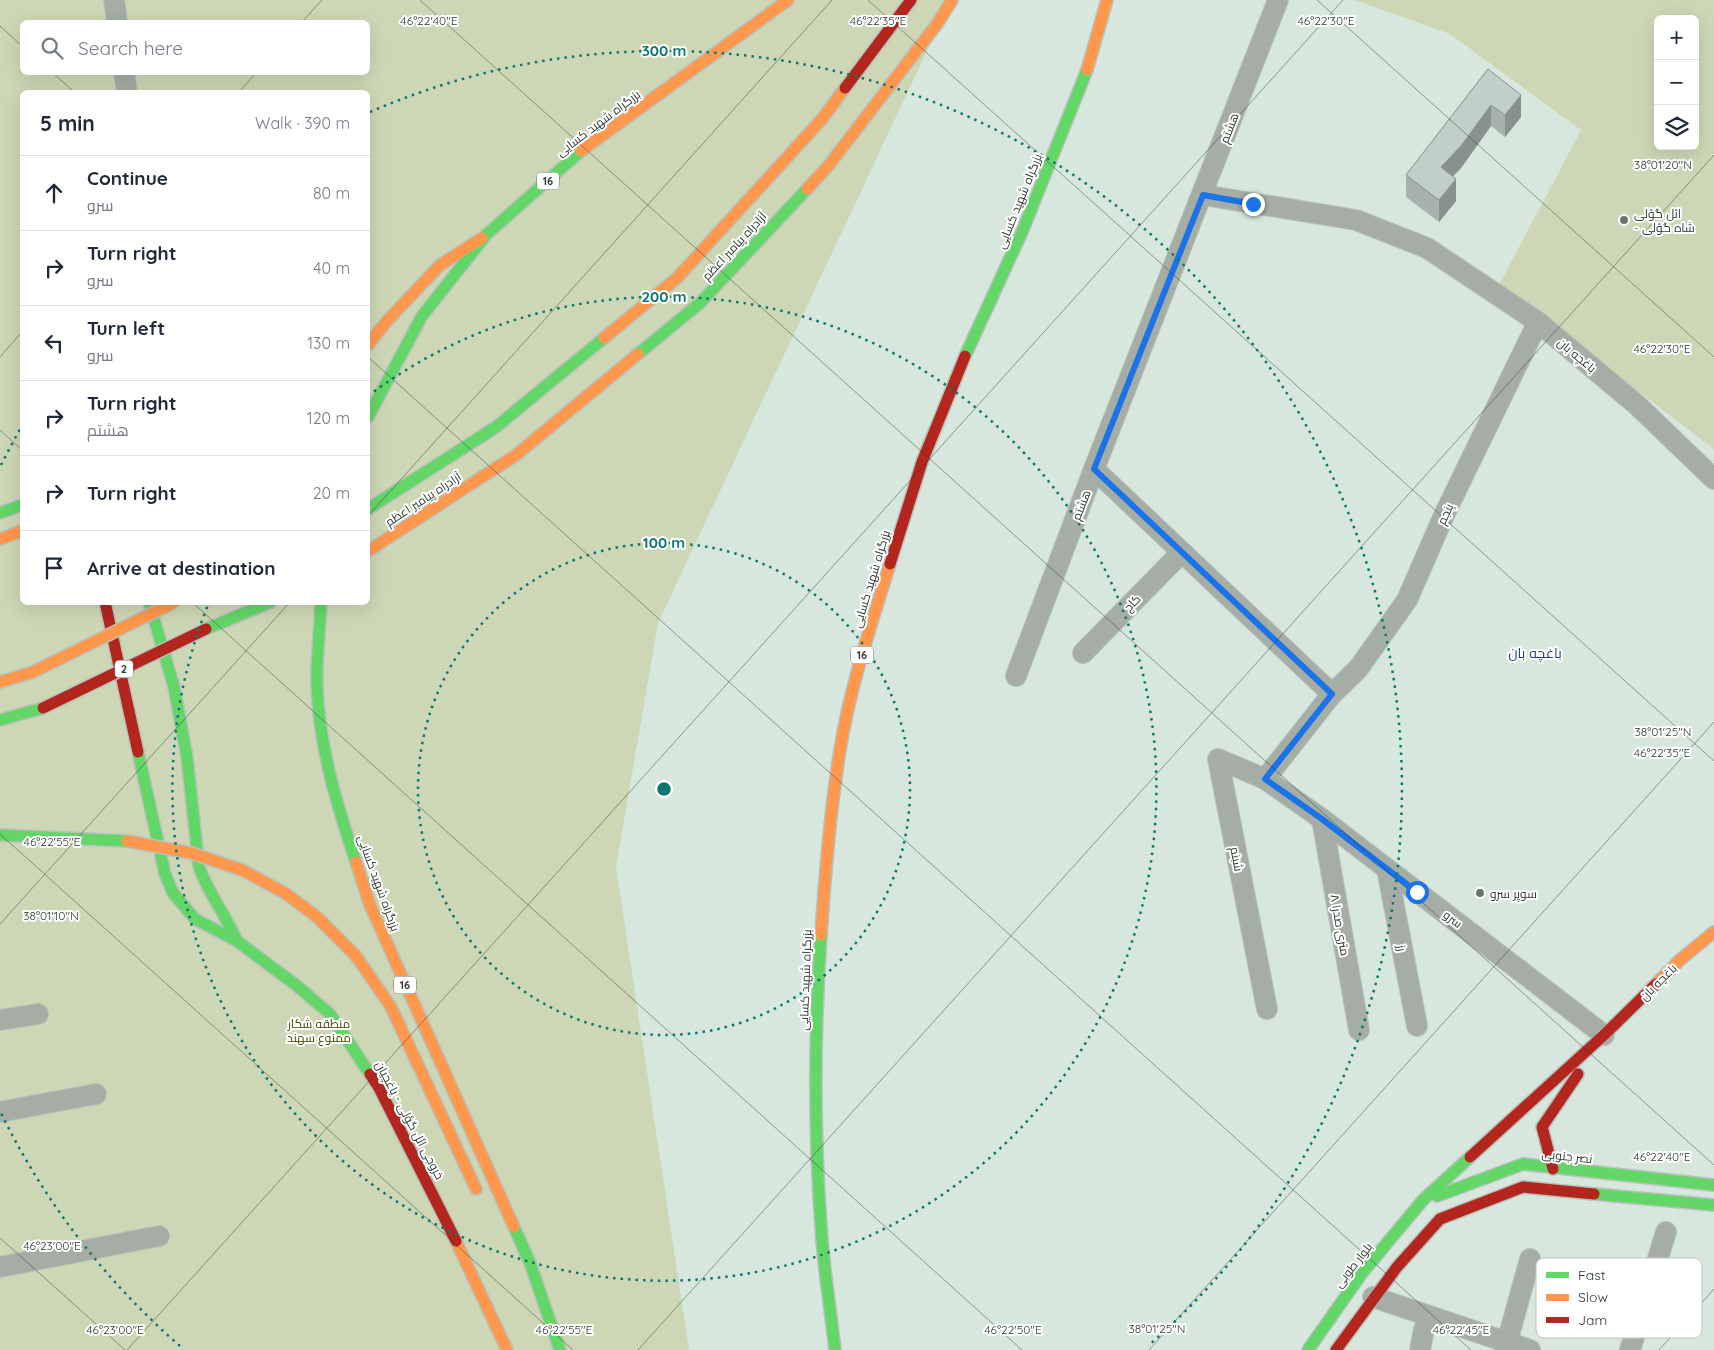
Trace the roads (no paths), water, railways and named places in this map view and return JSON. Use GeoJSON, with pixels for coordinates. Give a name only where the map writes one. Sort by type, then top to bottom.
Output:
{"type":"FeatureCollection","features":[{"type":"Feature","properties":{"kind":"main road","name":"بزرگراه شهید کسایی"},"geometry":{"type":"LineString","coordinates":[[370,413],[422,316],[487,234],[574,156],[788,0]]}},
{"type":"Feature","properties":{"kind":"main road","name":"آزادراه پیامبر اعظم"},"geometry":{"type":"LineString","coordinates":[[370,508],[384,501],[496,427],[677,278],[822,119],[911,0]]}},
{"type":"Feature","properties":{"kind":"main road","name":"آزادراه پیامبر اعظم"},"geometry":{"type":"LineString","coordinates":[[370,550],[516,455],[700,303],[829,165],[937,24],[952,0]]}},
{"type":"Feature","properties":{"kind":"main road","name":"بزرگراه شهید کسایی"},"geometry":{"type":"LineString","coordinates":[[835,1350],[822,1241],[816,1123],[817,990],[827,846],[840,749],[860,662],[922,462],[948,394],[1022,232],[1092,56],[1107,0]]}},
{"type":"Feature","properties":{"kind":"main road"},"geometry":{"type":"LineString","coordinates":[[370,342],[387,321],[440,265],[487,234]]}},
{"type":"Feature","properties":{"kind":"main road"},"geometry":{"type":"LineString","coordinates":[[0,512],[20,506]]}},
{"type":"Feature","properties":{"kind":"main road"},"geometry":{"type":"LineString","coordinates":[[0,539],[20,532]]}},
{"type":"Feature","properties":{"kind":"main road","name":"خروجی ائل گؤلی - یاغچیان"},"geometry":{"type":"LineString","coordinates":[[106,605],[165,874],[174,893],[196,920],[237,942],[296,985],[330,1014],[357,1051],[379,1088],[439,1204],[506,1350]]}},
{"type":"Feature","properties":{"kind":"main road"},"geometry":{"type":"LineString","coordinates":[[150,605],[174,688],[187,757],[199,867],[204,881],[227,917],[237,942]]}},
{"type":"Feature","properties":{"kind":"main road"},"geometry":{"type":"LineString","coordinates":[[1,682],[34,672],[169,605]]}},
{"type":"Feature","properties":{"kind":"main road","name":"2"},"geometry":{"type":"LineString","coordinates":[[0,720],[43,708],[206,629],[266,605]]}},
{"type":"Feature","properties":{"kind":"main road","name":"بزرگراه شهید کسایی"},"geometry":{"type":"LineString","coordinates":[[321,605],[318,687],[326,752],[341,816],[370,905],[530,1263],[559,1349]]}},
{"type":"Feature","properties":{"kind":"main road"},"geometry":{"type":"LineString","coordinates":[[0,835],[126,841],[191,853],[242,870],[285,893],[317,917],[356,956],[391,1007],[482,1202]]}},
{"type":"Feature","properties":{"kind":"main road","name":"باغچه بان"},"geometry":{"type":"LineString","coordinates":[[1604,1035],[1681,959],[1714,932]]}},
{"type":"Feature","properties":{"kind":"main road"},"geometry":{"type":"LineString","coordinates":[[1553,1169],[1542,1127],[1604,1035]]}},
{"type":"Feature","properties":{"kind":"main road","name":"بلوار طوبی"},"geometry":{"type":"LineString","coordinates":[[1308,1350],[1362,1273],[1423,1200],[1604,1035]]}},
{"type":"Feature","properties":{"kind":"main road","name":"نصر جنوبی"},"geometry":{"type":"LineString","coordinates":[[1423,1200],[1523,1164],[1553,1169],[1714,1184]]}},
{"type":"Feature","properties":{"kind":"main road"},"geometry":{"type":"LineString","coordinates":[[1336,1350],[1373,1297],[1440,1219],[1523,1187],[1714,1205]]}},
{"type":"Feature","properties":{"kind":"main road"},"geometry":{"type":"LineString","coordinates":[[526,1289],[559,1349]]}},
{"type":"Feature","properties":{"kind":"street"},"geometry":{"type":"LineString","coordinates":[[114,0],[117,20]]}},
{"type":"Feature","properties":{"kind":"street","name":"هشتم"},"geometry":{"type":"LineString","coordinates":[[1016,676],[1094,469],[1278,0]]}},
{"type":"Feature","properties":{"kind":"street"},"geometry":{"type":"LineString","coordinates":[[124,75],[126,90]]}},
{"type":"Feature","properties":{"kind":"street","name":"باغچه بان"},"geometry":{"type":"LineString","coordinates":[[1203,195],[1356,220],[1427,248],[1538,322],[1637,405],[1714,479]]}},
{"type":"Feature","properties":{"kind":"street","name":"پنجم"},"geometry":{"type":"LineString","coordinates":[[1332,694],[1358,669],[1407,600],[1445,513],[1538,322]]}},
{"type":"Feature","properties":{"kind":"street"},"geometry":{"type":"LineString","coordinates":[[1094,469],[1332,694],[1265,779]]}},
{"type":"Feature","properties":{"kind":"street","name":"کاج"},"geometry":{"type":"LineString","coordinates":[[1083,654],[1182,552]]}},
{"type":"Feature","properties":{"kind":"street","name":"شبنم"},"geometry":{"type":"LineString","coordinates":[[1265,779],[1218,758],[1267,1009]]}},
{"type":"Feature","properties":{"kind":"street","name":"سرو"},"geometry":{"type":"LineString","coordinates":[[1265,779],[1322,819],[1604,1035]]}},
{"type":"Feature","properties":{"kind":"street","name":"۸ متری صدرا"},"geometry":{"type":"LineString","coordinates":[[1322,819],[1358,1030]]}},
{"type":"Feature","properties":{"kind":"street","name":"رز"},"geometry":{"type":"LineString","coordinates":[[1387,869],[1416,1026]]}},
{"type":"Feature","properties":{"kind":"street"},"geometry":{"type":"LineString","coordinates":[[0,1020],[38,1014]]}},
{"type":"Feature","properties":{"kind":"street"},"geometry":{"type":"LineString","coordinates":[[0,1112],[96,1094]]}},
{"type":"Feature","properties":{"kind":"street"},"geometry":{"type":"LineString","coordinates":[[1658,1258],[1666,1232]]}},
{"type":"Feature","properties":{"kind":"street"},"geometry":{"type":"LineString","coordinates":[[0,1267],[159,1236]]}},
{"type":"Feature","properties":{"kind":"street"},"geometry":{"type":"LineString","coordinates":[[1373,1297],[1424,1329],[1504,1350],[1530,1259]]}},
{"type":"Feature","properties":{"kind":"street"},"geometry":{"type":"LineString","coordinates":[[1373,1297],[1530,1350]]}},
{"type":"Feature","properties":{"kind":"street"},"geometry":{"type":"LineString","coordinates":[[1420,1350],[1424,1329]]}},
{"type":"Feature","properties":{"kind":"street"},"geometry":{"type":"LineString","coordinates":[[1630,1350],[1634,1338]]}},
{"type":"Feature","properties":{"kind":"place","name":"ائل گؤلی - شاه گؤلی"},"geometry":{"type":"Point","coordinates":[1624,220]}},
{"type":"Feature","properties":{"kind":"place","name":"سوپر سرو"},"geometry":{"type":"Point","coordinates":[1480,893]}},
{"type":"Feature","properties":{"kind":"district","name":"باغچه بان"},"geometry":{"type":"Point","coordinates":[1535,653]}},
{"type":"Feature","properties":{"kind":"park label","name":"منطقه شکار ممنوع سهند"},"geometry":{"type":"Point","coordinates":[319,1030]}}]}
